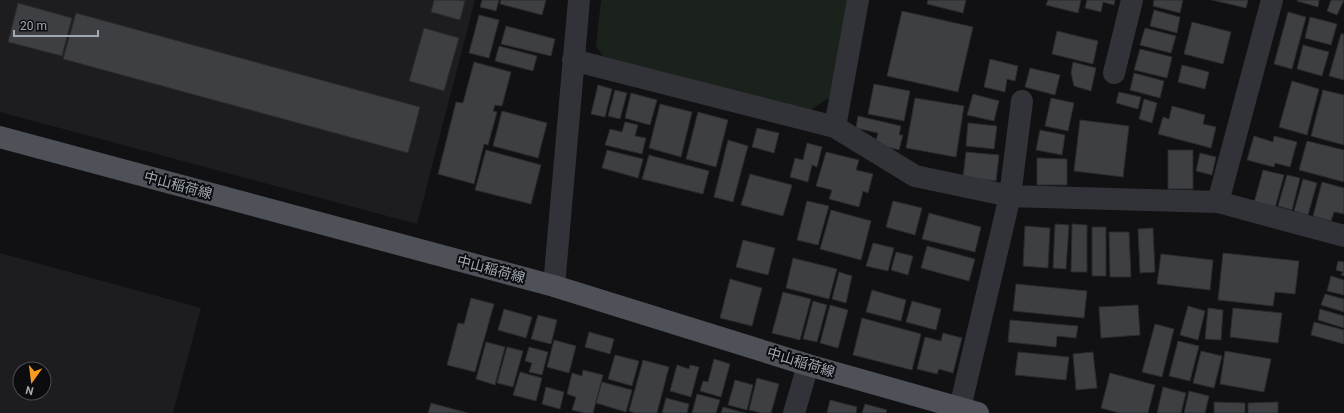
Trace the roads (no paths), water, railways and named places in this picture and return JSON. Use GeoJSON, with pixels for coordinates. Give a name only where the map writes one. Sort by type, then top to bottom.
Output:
{"type":"FeatureCollection","features":[{"type":"Feature","properties":{"kind":"main road","name":"中山稲荷線"},"geometry":{"type":"LineString","coordinates":[[0,137],[554,286],[808,365],[969,411]]}},
{"type":"Feature","properties":{"kind":"street"},"geometry":{"type":"LineString","coordinates":[[554,286],[579,0]]}},
{"type":"Feature","properties":{"kind":"street"},"geometry":{"type":"LineString","coordinates":[[834,127],[858,0]]}},
{"type":"Feature","properties":{"kind":"street"},"geometry":{"type":"LineString","coordinates":[[1114,73],[1132,0]]}},
{"type":"Feature","properties":{"kind":"street"},"geometry":{"type":"LineString","coordinates":[[1218,202],[1272,0]]}},
{"type":"Feature","properties":{"kind":"street"},"geometry":{"type":"LineString","coordinates":[[573,60],[834,127],[915,176],[1010,196],[1218,202],[1344,236]]}},
{"type":"Feature","properties":{"kind":"street"},"geometry":{"type":"LineString","coordinates":[[969,411],[1010,196],[1022,101]]}},
{"type":"Feature","properties":{"kind":"street"},"geometry":{"type":"LineString","coordinates":[[794,413],[808,365]]}}]}
